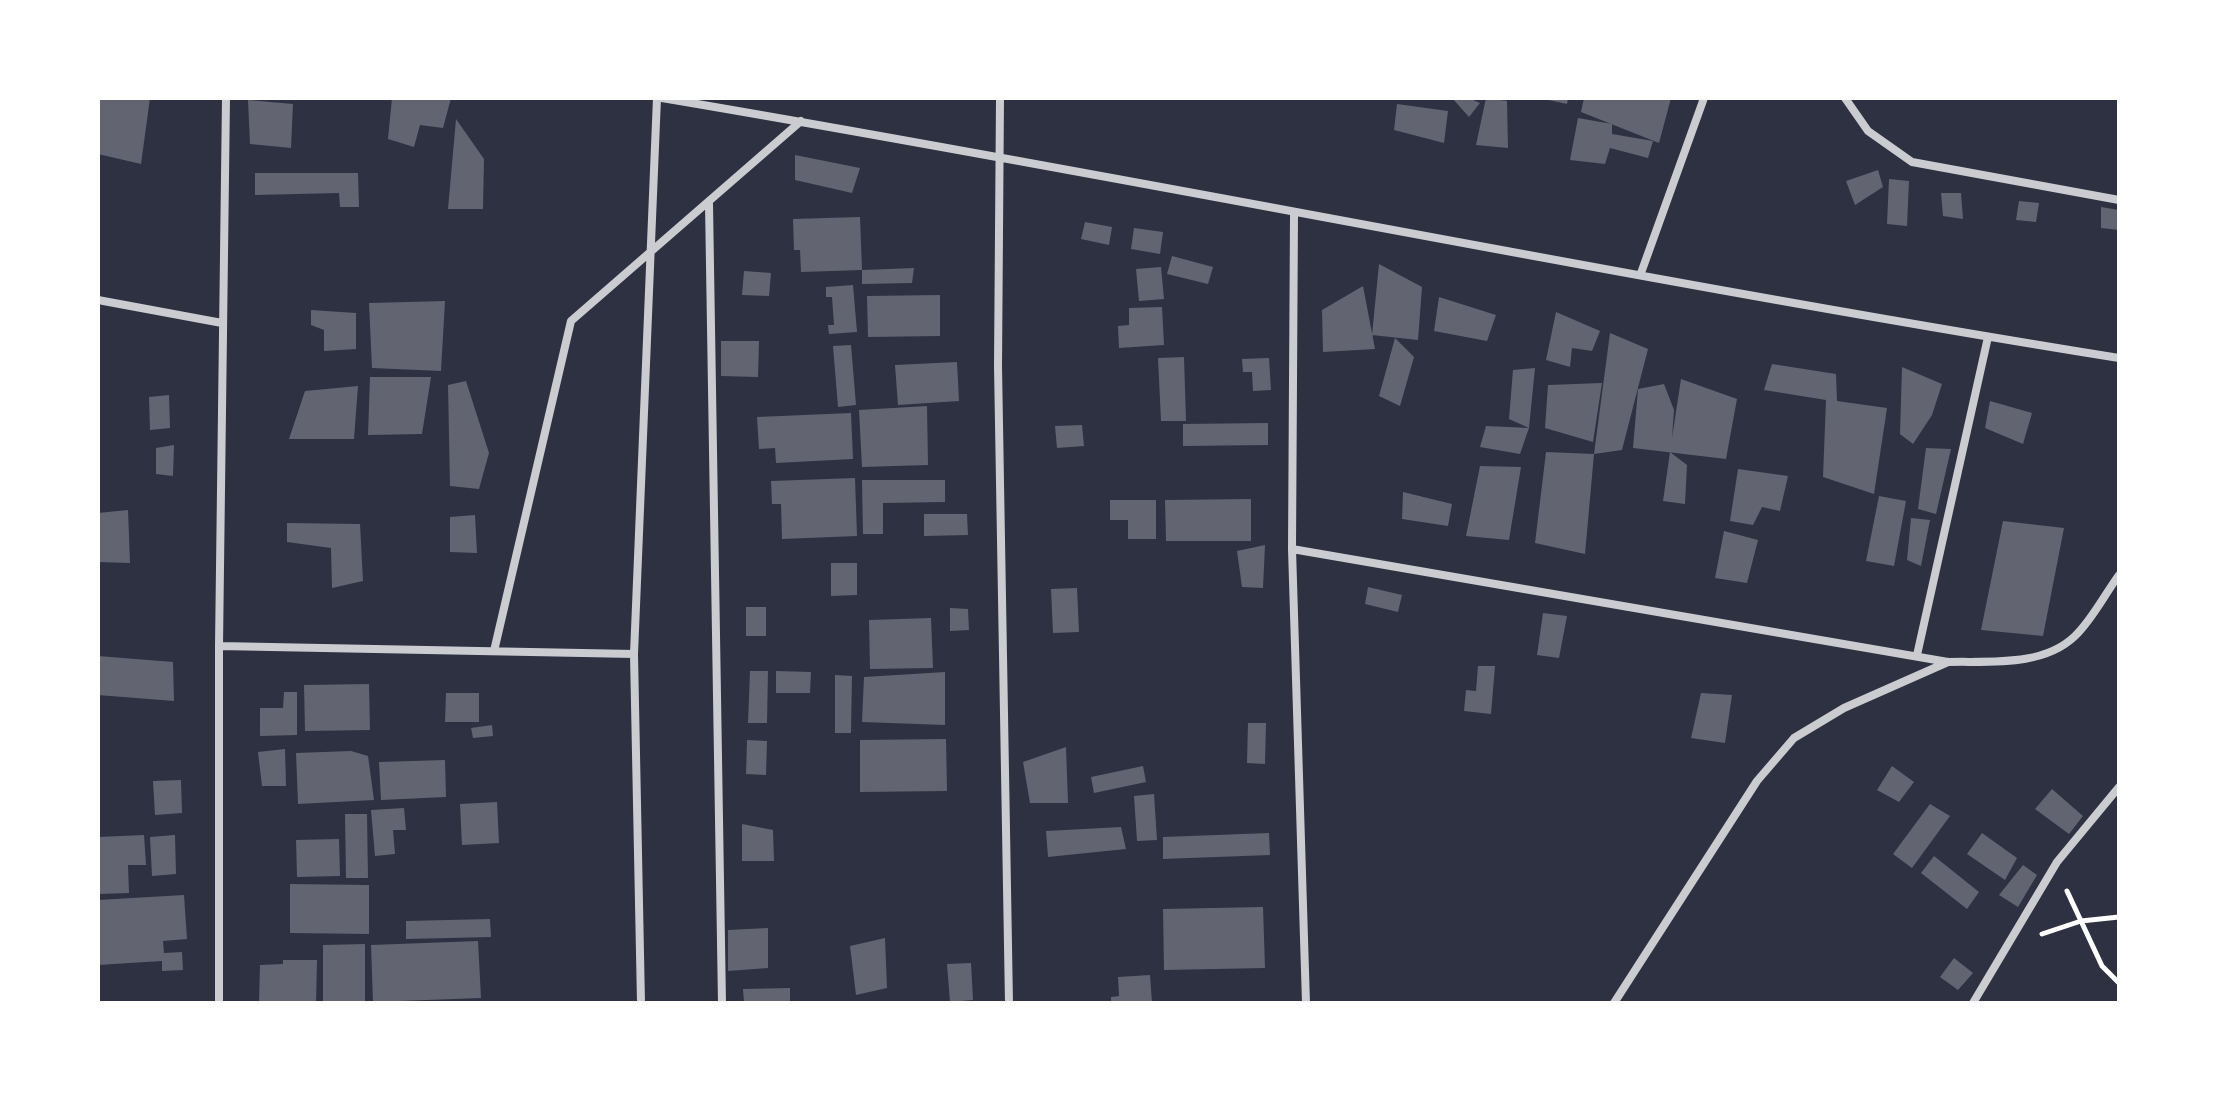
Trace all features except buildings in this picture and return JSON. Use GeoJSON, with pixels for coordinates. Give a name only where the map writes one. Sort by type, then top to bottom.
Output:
{"type":"FeatureCollection","features":[{"type":"Feature","properties":{"kind":"street"},"geometry":{"type":"LineString","coordinates":[[219,1003],[219,646],[226,98]]}},
{"type":"Feature","properties":{"kind":"street"},"geometry":{"type":"LineString","coordinates":[[641,1003],[634,654],[650,254],[660,98],[999,155],[1294,214],[2119,358]]}},
{"type":"Feature","properties":{"kind":"street"},"geometry":{"type":"LineString","coordinates":[[1000,98],[998,366],[1009,1003]]}},
{"type":"Feature","properties":{"kind":"street"},"geometry":{"type":"LineString","coordinates":[[1641,273],[1704,98]]}},
{"type":"Feature","properties":{"kind":"street"},"geometry":{"type":"LineString","coordinates":[[1845,98],[1868,131],[1912,162],[2119,200]]}},
{"type":"Feature","properties":{"kind":"street"},"geometry":{"type":"LineString","coordinates":[[494,651],[571,321],[801,121]]}},
{"type":"Feature","properties":{"kind":"street"},"geometry":{"type":"LineString","coordinates":[[709,204],[722,1003]]}},
{"type":"Feature","properties":{"kind":"street"},"geometry":{"type":"LineString","coordinates":[[1294,214],[1292,549],[1306,1003]]}},
{"type":"Feature","properties":{"kind":"street"},"geometry":{"type":"LineString","coordinates":[[98,300],[222,323]]}},
{"type":"Feature","properties":{"kind":"street"},"geometry":{"type":"LineString","coordinates":[[1917,655],[1988,337]]}},
{"type":"Feature","properties":{"kind":"street"},"geometry":{"type":"LineString","coordinates":[[1292,549],[1948,662],[2031,658],[2053,651],[2075,636],[2119,575]]}},
{"type":"Feature","properties":{"kind":"street"},"geometry":{"type":"LineString","coordinates":[[219,646],[634,654]]}},
{"type":"Feature","properties":{"kind":"street"},"geometry":{"type":"LineString","coordinates":[[1614,1003],[1757,781],[1794,738],[1844,708],[1948,662]]}},
{"type":"Feature","properties":{"kind":"street"},"geometry":{"type":"LineString","coordinates":[[1973,1003],[2006,953],[2057,862],[2119,787]]}},
{"type":"Feature","properties":{"kind":"path"},"geometry":{"type":"LineString","coordinates":[[2057,862],[2102,966],[2119,983]]}},
{"type":"Feature","properties":{"kind":"path"},"geometry":{"type":"LineString","coordinates":[[2006,953],[2051,929],[2081,921],[2119,917]]}}]}
